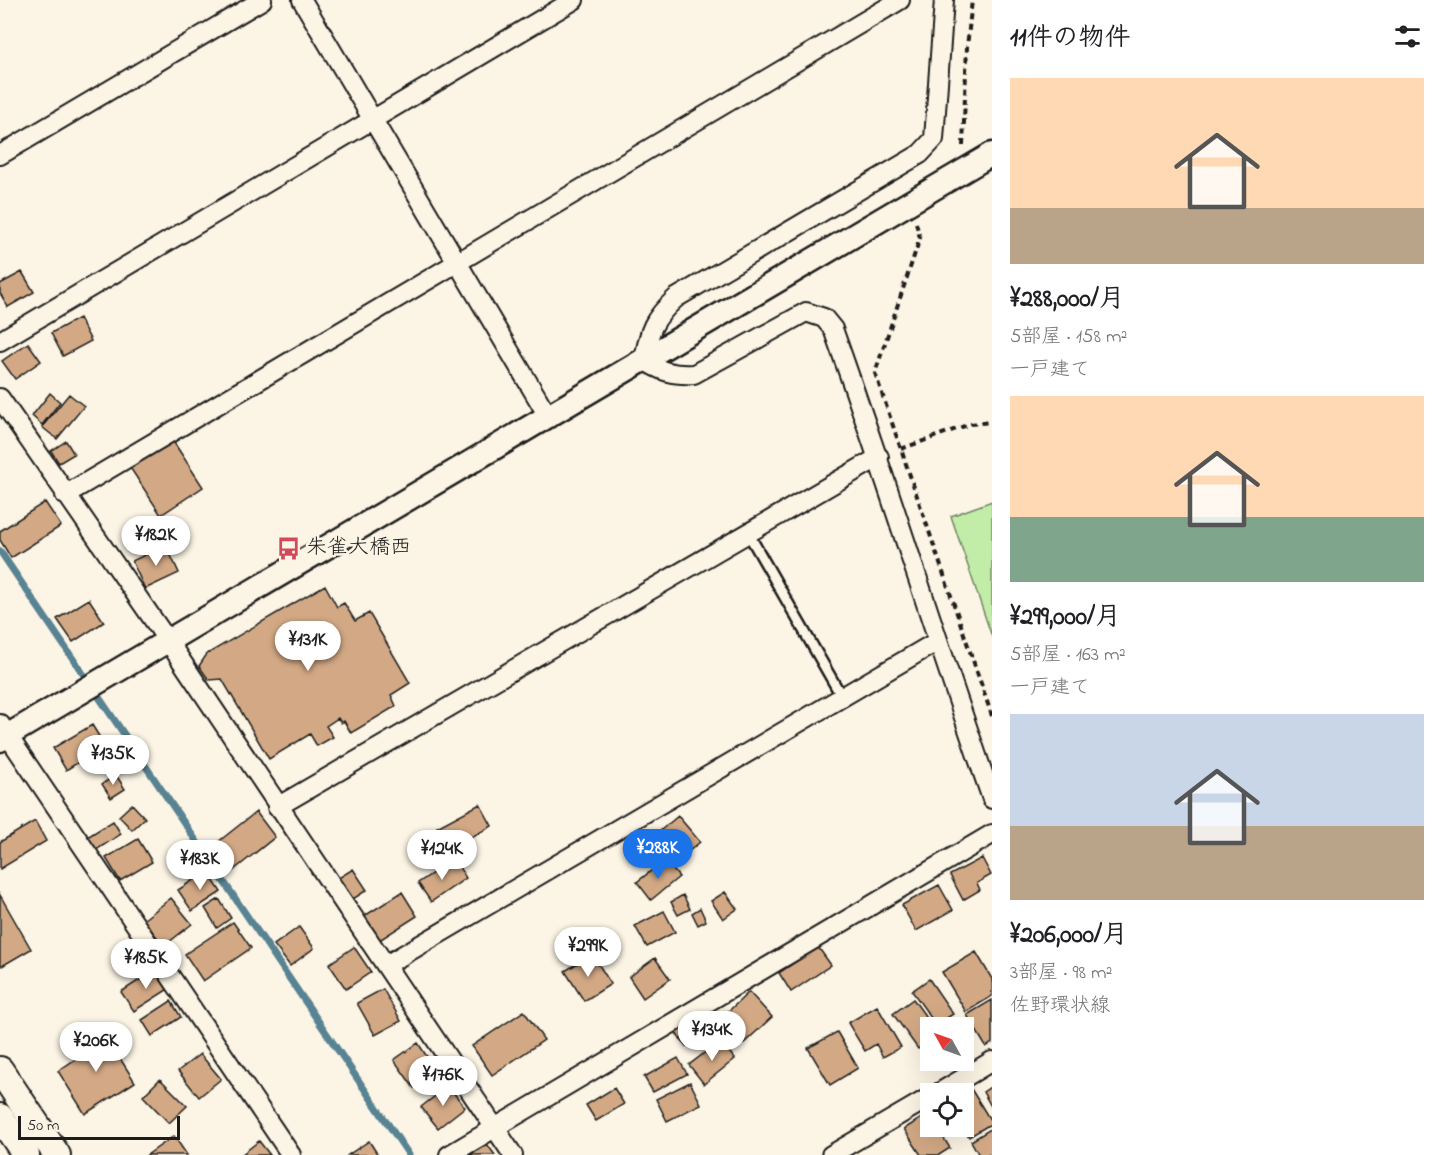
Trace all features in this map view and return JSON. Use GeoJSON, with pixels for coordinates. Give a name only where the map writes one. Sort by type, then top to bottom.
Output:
{"type":"FeatureCollection","features":[{"type":"Feature","properties":{"kind":"main road"},"geometry":{"type":"LineString","coordinates":[[0,1070],[57,1155]]}},
{"type":"Feature","properties":{"kind":"main road"},"geometry":{"type":"LineString","coordinates":[[0,1117],[26,1155]]}},
{"type":"Feature","properties":{"kind":"street"},"geometry":{"type":"LineString","coordinates":[[0,155],[262,0]]}},
{"type":"Feature","properties":{"kind":"street"},"geometry":{"type":"LineString","coordinates":[[302,0],[548,416]]}},
{"type":"Feature","properties":{"kind":"street"},"geometry":{"type":"LineString","coordinates":[[0,341],[574,0]]}},
{"type":"Feature","properties":{"kind":"street"},"geometry":{"type":"LineString","coordinates":[[64,495],[900,0]]}},
{"type":"Feature","properties":{"kind":"street"},"geometry":{"type":"LineString","coordinates":[[644,360],[648,335],[658,315],[676,298],[920,154],[934,139],[944,0]]}},
{"type":"Feature","properties":{"kind":"street"},"geometry":{"type":"LineString","coordinates":[[291,1155],[3,733],[168,641],[644,360],[965,159],[992,154]]}},
{"type":"Feature","properties":{"kind":"street"},"geometry":{"type":"LineString","coordinates":[[644,360],[657,370],[674,375],[694,374],[806,312],[824,318],[832,329],[879,457],[936,642],[992,799]]}},
{"type":"Feature","properties":{"kind":"street"},"geometry":{"type":"LineString","coordinates":[[0,398],[64,495],[168,641],[277,807],[513,1155]]}},
{"type":"Feature","properties":{"kind":"street"},"geometry":{"type":"LineString","coordinates":[[277,807],[879,457]]}},
{"type":"Feature","properties":{"kind":"street"},"geometry":{"type":"LineString","coordinates":[[386,965],[936,642]]}},
{"type":"Feature","properties":{"kind":"street"},"geometry":{"type":"LineString","coordinates":[[449,1155],[494,1126],[992,834]]}},
{"type":"Feature","properties":{"kind":"street"},"geometry":{"type":"LineString","coordinates":[[955,1083],[992,1061]]}},
{"type":"Feature","properties":{"kind":"street"},"geometry":{"type":"LineString","coordinates":[[831,1155],[920,1103]]}},
{"type":"Feature","properties":{"kind":"lane"},"geometry":{"type":"LineString","coordinates":[[748,533],[842,697]]}},
{"type":"Feature","properties":{"kind":"path"},"geometry":{"type":"LineString","coordinates":[[965,159],[967,47],[972,0]]}},
{"type":"Feature","properties":{"kind":"path"},"geometry":{"type":"LineString","coordinates":[[916,219],[920,238],[875,373],[992,717]]}},
{"type":"Feature","properties":{"kind":"path"},"geometry":{"type":"LineString","coordinates":[[879,457],[970,424],[992,422]]}},
{"type":"Feature","properties":{"kind":"green space"},"geometry":{"type":"Polygon","coordinates":[[[992,501],[992,637],[951,516],[992,501]]]}},
{"type":"Feature","properties":{"kind":"building"},"geometry":{"type":"Polygon","coordinates":[[[22,272],[34,292],[8,307],[0,293],[0,284],[22,272]]]}},
{"type":"Feature","properties":{"kind":"building"},"geometry":{"type":"Polygon","coordinates":[[[79,318],[91,341],[63,356],[51,333],[79,318]]]}},
{"type":"Feature","properties":{"kind":"building"},"geometry":{"type":"Polygon","coordinates":[[[28,343],[41,361],[15,379],[2,361],[28,343]]]}},
{"type":"Feature","properties":{"kind":"building"},"geometry":{"type":"Polygon","coordinates":[[[50,393],[60,402],[42,425],[32,416],[50,393]]]}},
{"type":"Feature","properties":{"kind":"building"},"geometry":{"type":"Polygon","coordinates":[[[69,394],[84,406],[57,439],[42,427],[69,394]]]}},
{"type":"Feature","properties":{"kind":"building"},"geometry":{"type":"Polygon","coordinates":[[[171,438],[203,487],[161,515],[129,466],[171,438]]]}},
{"type":"Feature","properties":{"kind":"building"},"geometry":{"type":"Polygon","coordinates":[[[66,441],[74,454],[59,463],[51,451],[66,441]]]}},
{"type":"Feature","properties":{"kind":"building"},"geometry":{"type":"Polygon","coordinates":[[[45,502],[61,526],[11,558],[0,540],[0,531],[45,502]]]}},
{"type":"Feature","properties":{"kind":"building"},"geometry":{"type":"Polygon","coordinates":[[[166,545],[179,573],[145,589],[132,561],[166,545]]]}},
{"type":"Feature","properties":{"kind":"building"},"geometry":{"type":"Polygon","coordinates":[[[325,585],[337,607],[344,603],[355,621],[369,613],[410,683],[391,695],[396,706],[351,733],[344,721],[341,723],[338,718],[326,726],[333,737],[317,746],[310,734],[269,759],[222,679],[209,680],[199,666],[207,654],[325,585]]]}},
{"type":"Feature","properties":{"kind":"building"},"geometry":{"type":"Polygon","coordinates":[[[89,599],[104,622],[73,642],[57,619],[89,599]]]}},
{"type":"Feature","properties":{"kind":"building"},"geometry":{"type":"Polygon","coordinates":[[[92,725],[105,746],[66,770],[53,748],[92,725]]]}},
{"type":"Feature","properties":{"kind":"building"},"geometry":{"type":"Polygon","coordinates":[[[116,775],[125,789],[111,798],[102,784],[116,775]]]}},
{"type":"Feature","properties":{"kind":"building"},"geometry":{"type":"Polygon","coordinates":[[[132,804],[145,818],[132,830],[119,816],[132,804]]]}},
{"type":"Feature","properties":{"kind":"building"},"geometry":{"type":"Polygon","coordinates":[[[480,804],[492,826],[449,849],[437,827],[480,804]]]}},
{"type":"Feature","properties":{"kind":"building"},"geometry":{"type":"Polygon","coordinates":[[[256,812],[275,837],[229,874],[209,849],[256,812]]]}},
{"type":"Feature","properties":{"kind":"building"},"geometry":{"type":"Polygon","coordinates":[[[678,816],[700,842],[682,857],[661,830],[678,816]]]}},
{"type":"Feature","properties":{"kind":"building"},"geometry":{"type":"Polygon","coordinates":[[[35,821],[46,841],[0,869],[0,842],[35,821]]]}},
{"type":"Feature","properties":{"kind":"building"},"geometry":{"type":"Polygon","coordinates":[[[113,821],[121,834],[93,852],[84,839],[113,821]]]}},
{"type":"Feature","properties":{"kind":"building"},"geometry":{"type":"Polygon","coordinates":[[[138,839],[152,862],[120,881],[106,858],[138,839]]]}},
{"type":"Feature","properties":{"kind":"building"},"geometry":{"type":"Polygon","coordinates":[[[982,858],[991,875],[977,883],[980,890],[963,900],[950,875],[982,858]]]}},
{"type":"Feature","properties":{"kind":"building"},"geometry":{"type":"Polygon","coordinates":[[[454,859],[466,878],[431,902],[418,883],[454,859]]]}},
{"type":"Feature","properties":{"kind":"building"},"geometry":{"type":"Polygon","coordinates":[[[665,860],[679,877],[651,900],[637,882],[665,860]]]}},
{"type":"Feature","properties":{"kind":"building"},"geometry":{"type":"Polygon","coordinates":[[[353,869],[367,890],[350,901],[337,879],[353,869]]]}},
{"type":"Feature","properties":{"kind":"building"},"geometry":{"type":"Polygon","coordinates":[[[207,871],[221,892],[192,911],[178,890],[207,871]]]}},
{"type":"Feature","properties":{"kind":"building"},"geometry":{"type":"Polygon","coordinates":[[[939,885],[953,910],[916,931],[902,905],[939,885]]]}},
{"type":"Feature","properties":{"kind":"building"},"geometry":{"type":"Polygon","coordinates":[[[402,892],[417,916],[378,941],[363,917],[402,892]]]}},
{"type":"Feature","properties":{"kind":"building"},"geometry":{"type":"Polygon","coordinates":[[[725,892],[737,909],[723,919],[711,901],[725,892]]]}},
{"type":"Feature","properties":{"kind":"building"},"geometry":{"type":"Polygon","coordinates":[[[0,895],[31,949],[2,966],[0,963],[0,895]]]}},
{"type":"Feature","properties":{"kind":"building"},"geometry":{"type":"Polygon","coordinates":[[[683,895],[690,909],[678,915],[671,902],[683,895]]]}},
{"type":"Feature","properties":{"kind":"building"},"geometry":{"type":"Polygon","coordinates":[[[171,898],[192,924],[164,946],[143,920],[171,898]]]}},
{"type":"Feature","properties":{"kind":"building"},"geometry":{"type":"Polygon","coordinates":[[[219,899],[231,918],[217,928],[205,908],[219,899]]]}},
{"type":"Feature","properties":{"kind":"building"},"geometry":{"type":"Polygon","coordinates":[[[700,908],[706,921],[698,925],[692,913],[700,908]]]}},
{"type":"Feature","properties":{"kind":"building"},"geometry":{"type":"Polygon","coordinates":[[[664,911],[675,932],[647,947],[635,926],[664,911]]]}},
{"type":"Feature","properties":{"kind":"building"},"geometry":{"type":"Polygon","coordinates":[[[233,922],[251,948],[203,981],[185,954],[233,922]]]}},
{"type":"Feature","properties":{"kind":"building"},"geometry":{"type":"Polygon","coordinates":[[[299,927],[314,948],[290,966],[274,945],[299,927]]]}},
{"type":"Feature","properties":{"kind":"building"},"geometry":{"type":"Polygon","coordinates":[[[354,947],[371,972],[346,989],[329,964],[354,947]]]}},
{"type":"Feature","properties":{"kind":"building"},"geometry":{"type":"Polygon","coordinates":[[[818,947],[831,965],[791,992],[779,973],[818,947]]]}},
{"type":"Feature","properties":{"kind":"building"},"geometry":{"type":"Polygon","coordinates":[[[976,952],[992,979],[992,996],[966,1012],[942,972],[976,952]]]}},
{"type":"Feature","properties":{"kind":"building"},"geometry":{"type":"Polygon","coordinates":[[[592,954],[611,984],[584,1001],[565,971],[592,954]]]}},
{"type":"Feature","properties":{"kind":"building"},"geometry":{"type":"Polygon","coordinates":[[[655,958],[670,979],[643,998],[629,977],[655,958]]]}},
{"type":"Feature","properties":{"kind":"building"},"geometry":{"type":"Polygon","coordinates":[[[158,968],[170,988],[134,1011],[121,992],[158,968]]]}},
{"type":"Feature","properties":{"kind":"building"},"geometry":{"type":"Polygon","coordinates":[[[929,979],[953,1014],[948,1017],[930,1017],[912,991],[929,979]]]}},
{"type":"Feature","properties":{"kind":"building"},"geometry":{"type":"Polygon","coordinates":[[[383,989],[401,1021],[375,1035],[357,1003],[383,989]]]}},
{"type":"Feature","properties":{"kind":"building"},"geometry":{"type":"Polygon","coordinates":[[[749,992],[772,1017],[743,1044],[720,1019],[749,992]]]}},
{"type":"Feature","properties":{"kind":"building"},"geometry":{"type":"Polygon","coordinates":[[[913,999],[926,1017],[920,1017],[920,1048],[918,1049],[893,1014],[913,999]]]}},
{"type":"Feature","properties":{"kind":"building"},"geometry":{"type":"Polygon","coordinates":[[[992,1000],[992,1043],[986,1047],[974,1027],[974,1017],[967,1015],[992,1000]]]}},
{"type":"Feature","properties":{"kind":"building"},"geometry":{"type":"Polygon","coordinates":[[[171,1001],[181,1017],[152,1036],[142,1020],[171,1001]]]}},
{"type":"Feature","properties":{"kind":"building"},"geometry":{"type":"Polygon","coordinates":[[[877,1006],[901,1047],[883,1057],[876,1044],[865,1051],[848,1023],[877,1006]]]}},
{"type":"Feature","properties":{"kind":"building"},"geometry":{"type":"Polygon","coordinates":[[[707,1008],[718,1022],[686,1046],[675,1032],[707,1008]]]}},
{"type":"Feature","properties":{"kind":"building"},"geometry":{"type":"Polygon","coordinates":[[[524,1011],[544,1040],[492,1075],[472,1046],[524,1011]]]}},
{"type":"Feature","properties":{"kind":"building"},"geometry":{"type":"Polygon","coordinates":[[[102,1030],[135,1082],[85,1114],[58,1071],[80,1056],[75,1048],[102,1030]]]}},
{"type":"Feature","properties":{"kind":"building"},"geometry":{"type":"Polygon","coordinates":[[[837,1032],[858,1068],[830,1085],[808,1048],[837,1032]]]}},
{"type":"Feature","properties":{"kind":"building"},"geometry":{"type":"Polygon","coordinates":[[[720,1041],[735,1059],[704,1084],[689,1065],[720,1041]]]}},
{"type":"Feature","properties":{"kind":"building"},"geometry":{"type":"Polygon","coordinates":[[[418,1043],[437,1072],[414,1088],[394,1060],[418,1043]]]}},
{"type":"Feature","properties":{"kind":"building"},"geometry":{"type":"Polygon","coordinates":[[[200,1054],[221,1079],[199,1097],[178,1071],[200,1054]]]}},
{"type":"Feature","properties":{"kind":"building"},"geometry":{"type":"Polygon","coordinates":[[[678,1058],[687,1074],[653,1092],[644,1077],[678,1058]]]}},
{"type":"Feature","properties":{"kind":"building"},"geometry":{"type":"Polygon","coordinates":[[[160,1079],[187,1106],[169,1123],[143,1096],[160,1079]]]}},
{"type":"Feature","properties":{"kind":"building"},"geometry":{"type":"Polygon","coordinates":[[[690,1082],[701,1104],[667,1121],[656,1099],[690,1082]]]}},
{"type":"Feature","properties":{"kind":"building"},"geometry":{"type":"Polygon","coordinates":[[[448,1086],[465,1107],[438,1128],[421,1107],[448,1086]]]}},
{"type":"Feature","properties":{"kind":"building"},"geometry":{"type":"Polygon","coordinates":[[[992,1086],[992,1108],[983,1092],[992,1086]]]}},
{"type":"Feature","properties":{"kind":"building"},"geometry":{"type":"Polygon","coordinates":[[[614,1088],[624,1104],[596,1121],[586,1105],[614,1088]]]}},
{"type":"Feature","properties":{"kind":"building"},"geometry":{"type":"Polygon","coordinates":[[[974,1094],[992,1123],[974,1134],[974,1094]]]}},
{"type":"Feature","properties":{"kind":"building"},"geometry":{"type":"Polygon","coordinates":[[[920,1119],[920,1137],[943,1137],[950,1148],[939,1155],[921,1155],[904,1129],[920,1119]]]}},
{"type":"Feature","properties":{"kind":"building"},"geometry":{"type":"Polygon","coordinates":[[[992,1128],[992,1155],[979,1155],[971,1141],[992,1128]]]}},
{"type":"Feature","properties":{"kind":"building"},"geometry":{"type":"Polygon","coordinates":[[[174,1136],[187,1155],[147,1155],[174,1136]]]}},
{"type":"Feature","properties":{"kind":"building"},"geometry":{"type":"Polygon","coordinates":[[[259,1141],[270,1155],[241,1155],[259,1141]]]}},
{"type":"Feature","properties":{"kind":"building"},"geometry":{"type":"Polygon","coordinates":[[[369,1141],[378,1155],[348,1155],[369,1141]]]}},
{"type":"Feature","properties":{"kind":"building"},"geometry":{"type":"Polygon","coordinates":[[[487,1144],[495,1155],[470,1155],[487,1144]]]}},
{"type":"Feature","properties":{"kind":"waterway"},"geometry":{"type":"LineString","coordinates":[[0,551],[409,1155]]}},
{"type":"Feature","properties":{"kind":"place","name":"朱雀大橋西"},"geometry":{"type":"Point","coordinates":[288,548]}}]}
